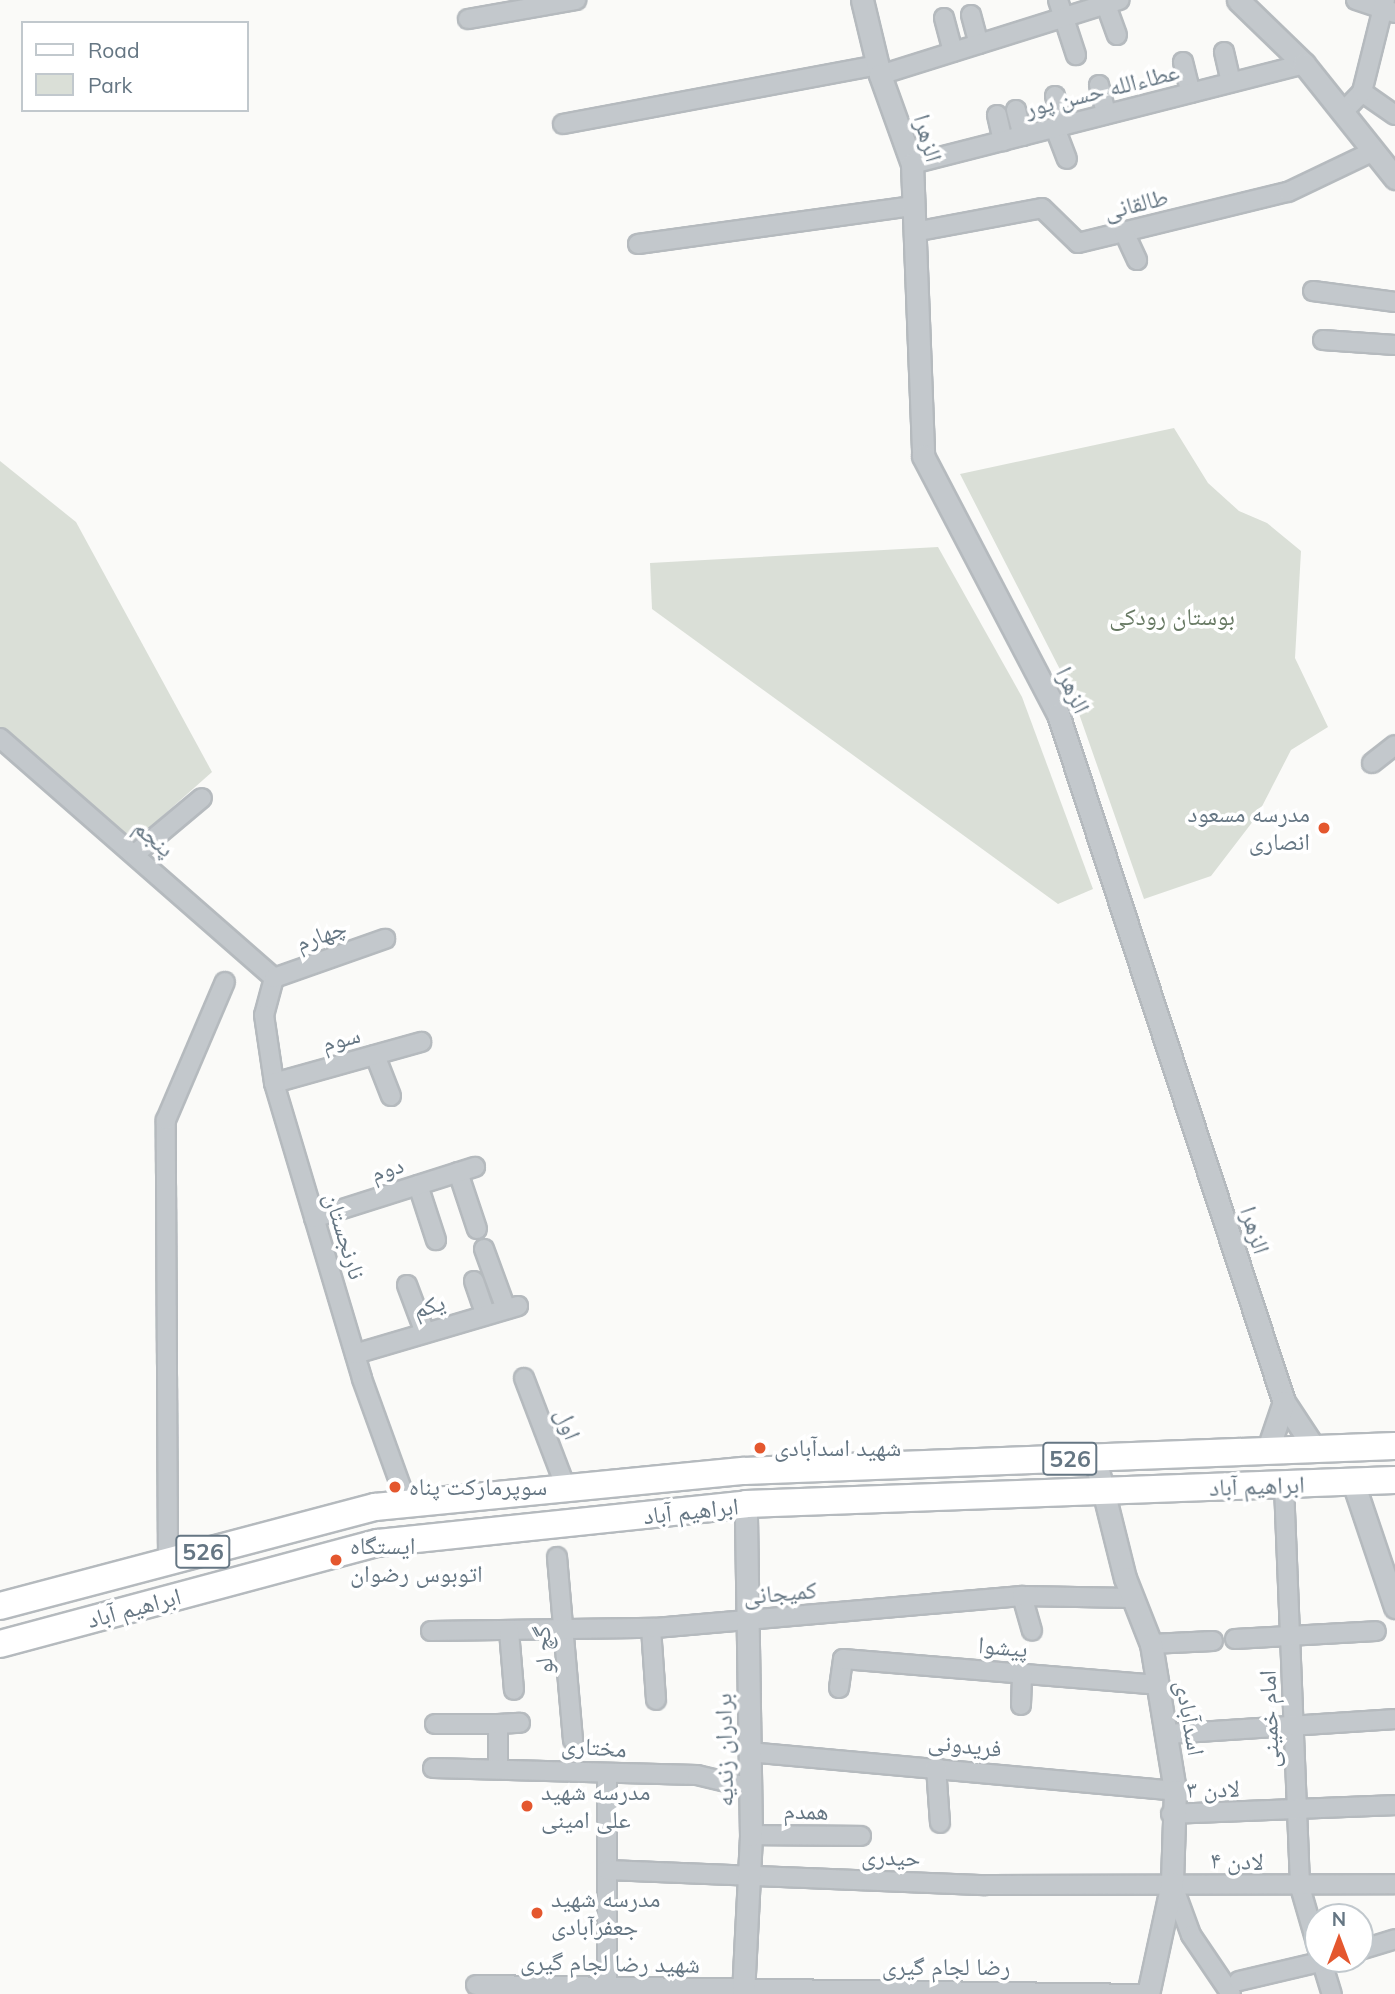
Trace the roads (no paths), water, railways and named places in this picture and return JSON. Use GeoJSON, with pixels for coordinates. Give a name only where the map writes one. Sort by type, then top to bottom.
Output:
{"type":"FeatureCollection","features":[{"type":"Feature","properties":{"kind":"main road","name":"ابراهیم آباد"},"geometry":{"type":"LineString","coordinates":[[0,1606],[168,1561],[407,1503],[744,1471],[1395,1446]]}},
{"type":"Feature","properties":{"kind":"main road","name":"ابراهیم آباد"},"geometry":{"type":"LineString","coordinates":[[0,1644],[378,1544],[746,1504],[1395,1480]]}},
{"type":"Feature","properties":{"kind":"street"},"geometry":{"type":"LineString","coordinates":[[468,19],[576,0]]}},
{"type":"Feature","properties":{"kind":"street","name":"الزهرا"},"geometry":{"type":"LineString","coordinates":[[862,0],[879,70],[912,164],[923,456],[1058,714],[1284,1402],[1315,1449]]}},
{"type":"Feature","properties":{"kind":"street"},"geometry":{"type":"LineString","coordinates":[[1058,0],[1076,55]]}},
{"type":"Feature","properties":{"kind":"street"},"geometry":{"type":"LineString","coordinates":[[1238,0],[1304,64],[1394,175]]}},
{"type":"Feature","properties":{"kind":"street"},"geometry":{"type":"LineString","coordinates":[[1343,112],[1362,92],[1387,7],[1356,0]]}},
{"type":"Feature","properties":{"kind":"street"},"geometry":{"type":"LineString","coordinates":[[563,124],[879,70],[953,52],[1113,2],[1117,35]]}},
{"type":"Feature","properties":{"kind":"street"},"geometry":{"type":"LineString","coordinates":[[971,15],[979,44]]}},
{"type":"Feature","properties":{"kind":"street"},"geometry":{"type":"LineString","coordinates":[[944,18],[953,52]]}},
{"type":"Feature","properties":{"kind":"street"},"geometry":{"type":"LineString","coordinates":[[1224,52],[1231,82]]}},
{"type":"Feature","properties":{"kind":"street"},"geometry":{"type":"LineString","coordinates":[[1184,62],[1191,93]]}},
{"type":"Feature","properties":{"kind":"street","name":"عطاءالله حسن پور"},"geometry":{"type":"LineString","coordinates":[[912,164],[1304,64]]}},
{"type":"Feature","properties":{"kind":"street"},"geometry":{"type":"LineString","coordinates":[[1100,85],[1107,114]]}},
{"type":"Feature","properties":{"kind":"street"},"geometry":{"type":"LineString","coordinates":[[1362,92],[1395,116]]}},
{"type":"Feature","properties":{"kind":"street"},"geometry":{"type":"LineString","coordinates":[[1055,96],[1067,159]]}},
{"type":"Feature","properties":{"kind":"street"},"geometry":{"type":"LineString","coordinates":[[1017,110],[1023,136]]}},
{"type":"Feature","properties":{"kind":"street"},"geometry":{"type":"LineString","coordinates":[[997,115],[1003,141]]}},
{"type":"Feature","properties":{"kind":"street","name":"طالقانی"},"geometry":{"type":"LineString","coordinates":[[914,232],[1042,208],[1078,243],[1288,192],[1374,150]]}},
{"type":"Feature","properties":{"kind":"street"},"geometry":{"type":"LineString","coordinates":[[638,244],[913,206]]}},
{"type":"Feature","properties":{"kind":"street"},"geometry":{"type":"LineString","coordinates":[[1124,232],[1137,260]]}},
{"type":"Feature","properties":{"kind":"street"},"geometry":{"type":"LineString","coordinates":[[1312,291],[1395,302]]}},
{"type":"Feature","properties":{"kind":"street"},"geometry":{"type":"LineString","coordinates":[[1323,340],[1395,345]]}},
{"type":"Feature","properties":{"kind":"street","name":"پنجم"},"geometry":{"type":"LineString","coordinates":[[0,738],[274,978]]}},
{"type":"Feature","properties":{"kind":"street"},"geometry":{"type":"LineString","coordinates":[[1372,763],[1395,745]]}},
{"type":"Feature","properties":{"kind":"street"},"geometry":{"type":"LineString","coordinates":[[135,854],[202,799]]}},
{"type":"Feature","properties":{"kind":"street","name":"چهارم"},"geometry":{"type":"LineString","coordinates":[[274,978],[384,939]]}},
{"type":"Feature","properties":{"kind":"street","name":"نارنجستان"},"geometry":{"type":"LineString","coordinates":[[274,978],[264,1015],[274,1083],[355,1354],[407,1503]]}},
{"type":"Feature","properties":{"kind":"street"},"geometry":{"type":"LineString","coordinates":[[168,1561],[166,1120],[225,982]]}},
{"type":"Feature","properties":{"kind":"street","name":"سوم"},"geometry":{"type":"LineString","coordinates":[[274,1083],[421,1042]]}},
{"type":"Feature","properties":{"kind":"street"},"geometry":{"type":"LineString","coordinates":[[375,1055],[391,1096]]}},
{"type":"Feature","properties":{"kind":"street","name":"دوم"},"geometry":{"type":"LineString","coordinates":[[314,1218],[466,1170],[477,1229]]}},
{"type":"Feature","properties":{"kind":"street"},"geometry":{"type":"LineString","coordinates":[[418,1185],[436,1240]]}},
{"type":"Feature","properties":{"kind":"street","name":"یکم"},"geometry":{"type":"LineString","coordinates":[[355,1354],[512,1307],[484,1249]]}},
{"type":"Feature","properties":{"kind":"street"},"geometry":{"type":"LineString","coordinates":[[474,1281],[486,1315]]}},
{"type":"Feature","properties":{"kind":"street"},"geometry":{"type":"LineString","coordinates":[[407,1285],[425,1333]]}},
{"type":"Feature","properties":{"kind":"street","name":"اول"},"geometry":{"type":"LineString","coordinates":[[524,1378],[566,1488]]}},
{"type":"Feature","properties":{"kind":"street"},"geometry":{"type":"LineString","coordinates":[[1255,1451],[1269,1446],[1284,1402]]}},
{"type":"Feature","properties":{"kind":"street","name":"اسدآبادی"},"geometry":{"type":"LineString","coordinates":[[1095,1458],[1107,1491],[1132,1598],[1151,1644],[1169,1734],[1175,1791],[1171,1814],[1172,1883],[1148,1994]]}},
{"type":"Feature","properties":{"kind":"street"},"geometry":{"type":"LineString","coordinates":[[1353,1482],[1395,1607]]}},
{"type":"Feature","properties":{"kind":"street","name":"امام خمینی"},"geometry":{"type":"LineString","coordinates":[[1284,1486],[1300,1887],[1305,1903]]}},
{"type":"Feature","properties":{"kind":"street","name":"برادران زندیه"},"geometry":{"type":"LineString","coordinates":[[743,1992],[751,1835],[746,1504]]}},
{"type":"Feature","properties":{"kind":"street","name":"گچ لو"},"geometry":{"type":"LineString","coordinates":[[557,1557],[568,1631],[573,1740]]}},
{"type":"Feature","properties":{"kind":"street"},"geometry":{"type":"LineString","coordinates":[[1022,1596],[1032,1631]]}},
{"type":"Feature","properties":{"kind":"street","name":"کمیجانی"},"geometry":{"type":"LineString","coordinates":[[431,1631],[651,1628],[1022,1596],[1132,1598]]}},
{"type":"Feature","properties":{"kind":"street"},"geometry":{"type":"LineString","coordinates":[[651,1628],[656,1700]]}},
{"type":"Feature","properties":{"kind":"street"},"geometry":{"type":"LineString","coordinates":[[509,1631],[514,1690]]}},
{"type":"Feature","properties":{"kind":"street"},"geometry":{"type":"LineString","coordinates":[[1235,1639],[1376,1631]]}},
{"type":"Feature","properties":{"kind":"street"},"geometry":{"type":"LineString","coordinates":[[1151,1644],[1213,1640]]}},
{"type":"Feature","properties":{"kind":"street","name":"پیشوا"},"geometry":{"type":"LineString","coordinates":[[839,1688],[843,1658],[1158,1685]]}},
{"type":"Feature","properties":{"kind":"street"},"geometry":{"type":"LineString","coordinates":[[1021,1705],[1022,1673]]}},
{"type":"Feature","properties":{"kind":"street"},"geometry":{"type":"LineString","coordinates":[[1169,1734],[1395,1720]]}},
{"type":"Feature","properties":{"kind":"street"},"geometry":{"type":"LineString","coordinates":[[435,1724],[520,1723]]}},
{"type":"Feature","properties":{"kind":"street"},"geometry":{"type":"LineString","coordinates":[[498,1724],[498,1768]]}},
{"type":"Feature","properties":{"kind":"street","name":"فریدونی"},"geometry":{"type":"LineString","coordinates":[[750,1752],[1175,1791]]}},
{"type":"Feature","properties":{"kind":"street"},"geometry":{"type":"LineString","coordinates":[[936,1767],[940,1822]]}},
{"type":"Feature","properties":{"kind":"street","name":"مختاری"},"geometry":{"type":"LineString","coordinates":[[433,1768],[697,1776],[751,1788]]}},
{"type":"Feature","properties":{"kind":"street"},"geometry":{"type":"LineString","coordinates":[[607,1774],[607,1991]]}},
{"type":"Feature","properties":{"kind":"street","name":"لادن ۳"},"geometry":{"type":"LineString","coordinates":[[1171,1814],[1298,1811],[1395,1805]]}},
{"type":"Feature","properties":{"kind":"street","name":"همدم"},"geometry":{"type":"LineString","coordinates":[[751,1835],[861,1836]]}},
{"type":"Feature","properties":{"kind":"street","name":"حیدری"},"geometry":{"type":"LineString","coordinates":[[607,1870],[986,1885],[1172,1883]]}},
{"type":"Feature","properties":{"kind":"street"},"geometry":{"type":"LineString","coordinates":[[1172,1883],[1191,1935],[1235,1988],[1304,1964]]}},
{"type":"Feature","properties":{"kind":"street","name":"لادن ۴"},"geometry":{"type":"LineString","coordinates":[[1172,1883],[1300,1887],[1395,1884]]}},
{"type":"Feature","properties":{"kind":"street"},"geometry":{"type":"LineString","coordinates":[[1374,1946],[1395,1939]]}},
{"type":"Feature","properties":{"kind":"street","name":"امام خمینی"},"geometry":{"type":"LineString","coordinates":[[1327,1973],[1332,1994]]}},
{"type":"Feature","properties":{"kind":"street","name":"شهید رضا لجام گیری"},"geometry":{"type":"LineString","coordinates":[[476,1985],[607,1991],[743,1992]]}},
{"type":"Feature","properties":{"kind":"street","name":"رضا لجام گیری"},"geometry":{"type":"LineString","coordinates":[[743,1992],[1148,1994]]}},
{"type":"Feature","properties":{"kind":"place","name":"مدرسه مسعود انصاری"},"geometry":{"type":"Point","coordinates":[1324,828]}},
{"type":"Feature","properties":{"kind":"place","name":"شهید اسدآبادی"},"geometry":{"type":"Point","coordinates":[760,1448]}},
{"type":"Feature","properties":{"kind":"place","name":"سوپرمارکت پناه"},"geometry":{"type":"Point","coordinates":[395,1487]}},
{"type":"Feature","properties":{"kind":"place","name":"ایستگاه اتوبوس رضوان"},"geometry":{"type":"Point","coordinates":[336,1560]}},
{"type":"Feature","properties":{"kind":"place","name":"مدرسه شهید علی امینی"},"geometry":{"type":"Point","coordinates":[527,1806]}},
{"type":"Feature","properties":{"kind":"place","name":"مدرسه شهید جعفرآبادی"},"geometry":{"type":"Point","coordinates":[537,1913]}},
{"type":"Feature","properties":{"kind":"park label","name":"بوستان رودکی"},"geometry":{"type":"Point","coordinates":[1172,617]}}]}
